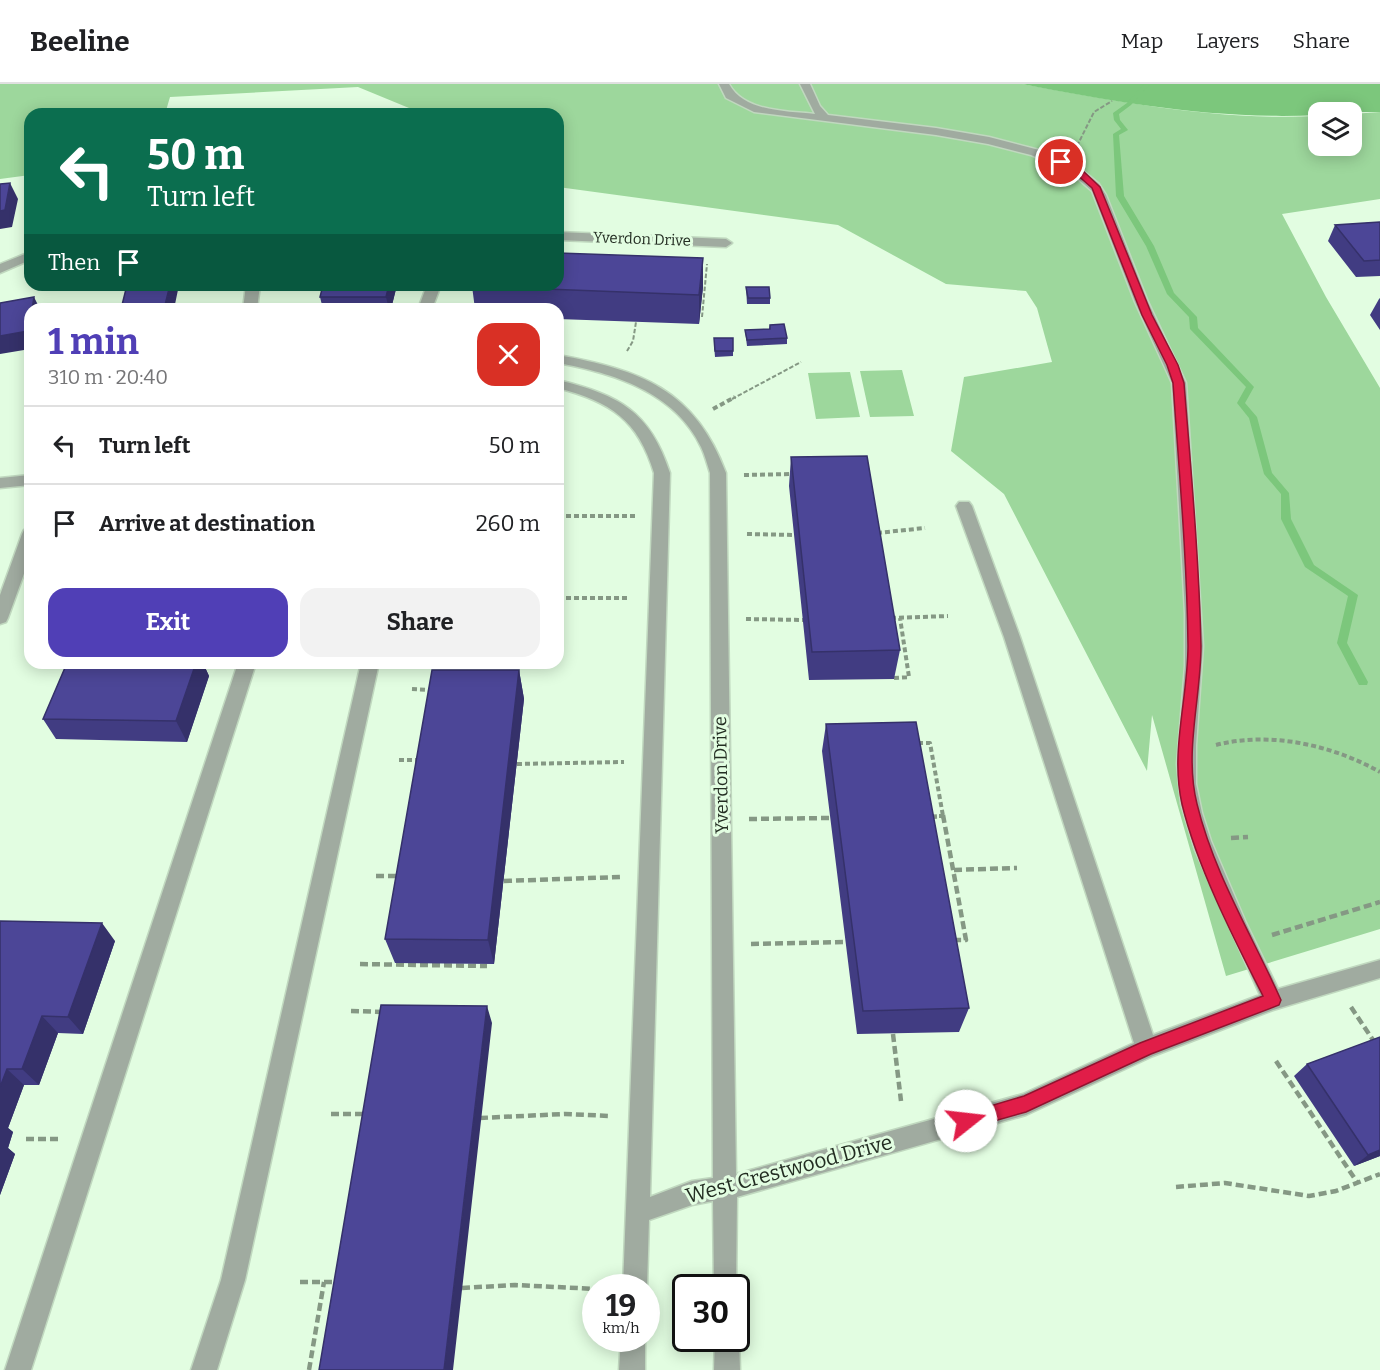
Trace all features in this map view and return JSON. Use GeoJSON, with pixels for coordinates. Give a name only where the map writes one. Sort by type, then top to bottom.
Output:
{"type":"FeatureCollection","features":[{"type":"Feature","properties":{"kind":"street"},"geometry":{"type":"LineString","coordinates":[[723,84],[730,96],[754,109],[1000,142],[1061,162],[1078,171],[1096,187],[1147,315],[1173,365],[1179,383],[1194,648],[1186,742],[1186,783],[1189,803],[1201,841],[1244,944],[1273,1000]]}},
{"type":"Feature","properties":{"kind":"street"},"geometry":{"type":"LineString","coordinates":[[805,84],[815,107],[825,119]]}},
{"type":"Feature","properties":{"kind":"street","name":"Yverdon Drive"},"geometry":{"type":"LineString","coordinates":[[564,236],[726,243]]}},
{"type":"Feature","properties":{"kind":"street"},"geometry":{"type":"LineString","coordinates":[[0,269],[24,258]]}},
{"type":"Feature","properties":{"kind":"street","name":"Yverdon Drive"},"geometry":{"type":"LineString","coordinates":[[564,360],[610,370],[652,388],[678,406],[700,429],[713,453],[718,473],[726,1274]]}},
{"type":"Feature","properties":{"kind":"street"},"geometry":{"type":"LineString","coordinates":[[564,386],[606,401],[631,417],[653,445],[662,473],[635,1274]]}},
{"type":"Feature","properties":{"kind":"street"},"geometry":{"type":"LineString","coordinates":[[0,483],[24,481]]}},
{"type":"Feature","properties":{"kind":"street"},"geometry":{"type":"LineString","coordinates":[[964,506],[1012,637],[1146,1048]]}},
{"type":"Feature","properties":{"kind":"street"},"geometry":{"type":"LineString","coordinates":[[0,618],[24,551]]}},
{"type":"Feature","properties":{"kind":"street"},"geometry":{"type":"LineString","coordinates":[[18,1370],[245,669]]}},
{"type":"Feature","properties":{"kind":"street"},"geometry":{"type":"LineString","coordinates":[[204,1370],[233,1280],[369,669]]}},
{"type":"Feature","properties":{"kind":"street","name":"West Crestwood Drive"},"geometry":{"type":"LineString","coordinates":[[637,1213],[692,1193],[747,1184],[1026,1104],[1146,1048],[1273,1000],[1380,969]]}},
{"type":"Feature","properties":{"kind":"street"},"geometry":{"type":"LineString","coordinates":[[632,1370],[633,1352]]}},
{"type":"Feature","properties":{"kind":"street"},"geometry":{"type":"LineString","coordinates":[[727,1352],[728,1370]]}},
{"type":"Feature","properties":{"kind":"path"},"geometry":{"type":"LineString","coordinates":[[1077,147],[1094,112],[1112,101]]}},
{"type":"Feature","properties":{"kind":"path"},"geometry":{"type":"LineString","coordinates":[[702,317],[708,260]]}},
{"type":"Feature","properties":{"kind":"path"},"geometry":{"type":"LineString","coordinates":[[622,357],[633,341],[636,322]]}},
{"type":"Feature","properties":{"kind":"path"},"geometry":{"type":"LineString","coordinates":[[712,410],[801,362]]}},
{"type":"Feature","properties":{"kind":"path"},"geometry":{"type":"LineString","coordinates":[[742,475],[794,474]]}},
{"type":"Feature","properties":{"kind":"path"},"geometry":{"type":"LineString","coordinates":[[564,516],[632,516]]}},
{"type":"Feature","properties":{"kind":"path"},"geometry":{"type":"LineString","coordinates":[[870,533],[925,528]]}},
{"type":"Feature","properties":{"kind":"path"},"geometry":{"type":"LineString","coordinates":[[719,534],[794,535]]}},
{"type":"Feature","properties":{"kind":"path"},"geometry":{"type":"LineString","coordinates":[[564,598],[628,598]]}},
{"type":"Feature","properties":{"kind":"path"},"geometry":{"type":"LineString","coordinates":[[884,619],[948,616]]}},
{"type":"Feature","properties":{"kind":"path"},"geometry":{"type":"LineString","coordinates":[[894,678],[909,677],[900,618]]}},
{"type":"Feature","properties":{"kind":"path"},"geometry":{"type":"LineString","coordinates":[[739,619],[803,620]]}},
{"type":"Feature","properties":{"kind":"path"},"geometry":{"type":"LineString","coordinates":[[412,690],[434,690]]}},
{"type":"Feature","properties":{"kind":"path"},"geometry":{"type":"LineString","coordinates":[[1211,747],[1222,742],[1244,740],[1300,744],[1355,758],[1380,772]]}},
{"type":"Feature","properties":{"kind":"path"},"geometry":{"type":"LineString","coordinates":[[908,743],[930,743],[954,870],[966,940],[943,941]]}},
{"type":"Feature","properties":{"kind":"path"},"geometry":{"type":"LineString","coordinates":[[399,760],[428,760]]}},
{"type":"Feature","properties":{"kind":"path"},"geometry":{"type":"LineString","coordinates":[[517,764],[618,762]]}},
{"type":"Feature","properties":{"kind":"path"},"geometry":{"type":"LineString","coordinates":[[929,798],[940,798]]}},
{"type":"Feature","properties":{"kind":"path"},"geometry":{"type":"LineString","coordinates":[[922,818],[944,816]]}},
{"type":"Feature","properties":{"kind":"path"},"geometry":{"type":"LineString","coordinates":[[743,819],[831,818]]}},
{"type":"Feature","properties":{"kind":"path"},"geometry":{"type":"LineString","coordinates":[[954,870],[1017,867]]}},
{"type":"Feature","properties":{"kind":"path"},"geometry":{"type":"LineString","coordinates":[[376,876],[409,877]]}},
{"type":"Feature","properties":{"kind":"path"},"geometry":{"type":"LineString","coordinates":[[504,881],[612,877]]}},
{"type":"Feature","properties":{"kind":"path"},"geometry":{"type":"LineString","coordinates":[[1281,932],[1380,902]]}},
{"type":"Feature","properties":{"kind":"path"},"geometry":{"type":"LineString","coordinates":[[746,944],[846,942]]}},
{"type":"Feature","properties":{"kind":"path"},"geometry":{"type":"LineString","coordinates":[[360,964],[487,966]]}},
{"type":"Feature","properties":{"kind":"path"},"geometry":{"type":"LineString","coordinates":[[1348,1002],[1378,1046]]}},
{"type":"Feature","properties":{"kind":"path"},"geometry":{"type":"LineString","coordinates":[[351,1011],[386,1012]]}},
{"type":"Feature","properties":{"kind":"path"},"geometry":{"type":"LineString","coordinates":[[892,1034],[901,1101]]}},
{"type":"Feature","properties":{"kind":"path"},"geometry":{"type":"LineString","coordinates":[[1276,1061],[1357,1182]]}},
{"type":"Feature","properties":{"kind":"path"},"geometry":{"type":"LineString","coordinates":[[331,1114],[373,1114]]}},
{"type":"Feature","properties":{"kind":"path"},"geometry":{"type":"LineString","coordinates":[[480,1118],[565,1114],[601,1115]]}},
{"type":"Feature","properties":{"kind":"path"},"geometry":{"type":"LineString","coordinates":[[27,1139],[65,1139]]}},
{"type":"Feature","properties":{"kind":"path"},"geometry":{"type":"LineString","coordinates":[[1176,1187],[1193,1183],[1223,1182],[1310,1196],[1340,1190],[1380,1174]]}},
{"type":"Feature","properties":{"kind":"path"},"geometry":{"type":"LineString","coordinates":[[300,1282],[345,1282]]}},
{"type":"Feature","properties":{"kind":"path"},"geometry":{"type":"LineString","coordinates":[[309,1370],[324,1282]]}},
{"type":"Feature","properties":{"kind":"path"},"geometry":{"type":"LineString","coordinates":[[462,1288],[515,1285],[582,1288]]}},
{"type":"Feature","properties":{"kind":"shaded area"},"geometry":{"type":"Polygon","coordinates":[[[0,84],[1022,84],[1170,109],[1244,116],[1308,116],[1308,156],[1362,156],[1362,113],[1380,112],[1380,199],[1282,214],[1326,297],[1380,388],[1380,929],[1226,976],[1152,715],[1147,771],[1004,494],[951,451],[964,377],[1052,362],[1037,308],[1026,291],[946,284],[838,225],[564,188],[564,108],[409,108],[358,87],[170,97],[167,108],[24,108],[24,176],[0,179],[0,84]]]}},
{"type":"Feature","properties":{"kind":"shaded area"},"geometry":{"type":"Polygon","coordinates":[[[1022,84],[1380,84],[1380,112],[1362,112],[1362,102],[1308,102],[1308,115],[1244,115],[1169,109],[1022,84]]]}},
{"type":"Feature","properties":{"kind":"shaded area"},"geometry":{"type":"Polygon","coordinates":[[[902,370],[914,416],[870,417],[860,371],[902,370]]]}},
{"type":"Feature","properties":{"kind":"shaded area"},"geometry":{"type":"Polygon","coordinates":[[[850,372],[860,417],[816,419],[808,373],[850,372]]]}},
{"type":"Feature","properties":{"kind":"building"},"geometry":{"type":"Polygon","coordinates":[[[10,183],[5,210],[0,211],[0,184],[10,183]]]}},
{"type":"Feature","properties":{"kind":"building"},"geometry":{"type":"Polygon","coordinates":[[[1380,222],[1380,260],[1364,261],[1335,225],[1380,222]]]}},
{"type":"Feature","properties":{"kind":"building"},"geometry":{"type":"Polygon","coordinates":[[[564,253],[703,258],[699,295],[564,290],[564,253]]]}},
{"type":"Feature","properties":{"kind":"building"},"geometry":{"type":"Polygon","coordinates":[[[746,287],[769,287],[770,298],[748,298],[746,287]]]}},
{"type":"Feature","properties":{"kind":"building"},"geometry":{"type":"Polygon","coordinates":[[[126,291],[168,291],[166,303],[122,303],[126,291]]]}},
{"type":"Feature","properties":{"kind":"building"},"geometry":{"type":"Polygon","coordinates":[[[322,291],[388,291],[386,297],[320,297],[322,291]]]}},
{"type":"Feature","properties":{"kind":"building"},"geometry":{"type":"Polygon","coordinates":[[[34,297],[33,303],[24,303],[24,332],[0,336],[0,303],[34,297]]]}},
{"type":"Feature","properties":{"kind":"building"},"geometry":{"type":"Polygon","coordinates":[[[784,324],[787,338],[747,340],[745,330],[770,329],[770,325],[784,324]]]}},
{"type":"Feature","properties":{"kind":"building"},"geometry":{"type":"Polygon","coordinates":[[[714,338],[733,338],[733,351],[715,351],[714,338]]]}},
{"type":"Feature","properties":{"kind":"building"},"geometry":{"type":"Polygon","coordinates":[[[867,456],[900,650],[812,652],[791,457],[867,456]]]}},
{"type":"Feature","properties":{"kind":"building"},"geometry":{"type":"Polygon","coordinates":[[[64,669],[194,669],[176,721],[43,719],[64,669]]]}},
{"type":"Feature","properties":{"kind":"building"},"geometry":{"type":"Polygon","coordinates":[[[432,670],[519,670],[488,940],[385,939],[432,670]]]}},
{"type":"Feature","properties":{"kind":"building"},"geometry":{"type":"Polygon","coordinates":[[[916,722],[969,1008],[863,1011],[826,724],[916,722]]]}},
{"type":"Feature","properties":{"kind":"building"},"geometry":{"type":"Polygon","coordinates":[[[0,921],[102,923],[68,1017],[42,1016],[22,1069],[7,1069],[0,1087],[0,921]]]}},
{"type":"Feature","properties":{"kind":"building"},"geometry":{"type":"Polygon","coordinates":[[[381,1005],[487,1006],[444,1370],[319,1370],[381,1005]]]}},
{"type":"Feature","properties":{"kind":"building"},"geometry":{"type":"Polygon","coordinates":[[[1380,1037],[1380,1150],[1368,1155],[1307,1064],[1380,1037]]]}},
{"type":"Feature","properties":{"kind":"waterway"},"geometry":{"type":"LineString","coordinates":[[1147,84],[1129,104],[1116,113],[1117,120],[1125,130],[1116,134],[1120,196],[1150,246],[1171,294],[1193,317],[1194,329],[1250,387],[1241,403],[1253,417],[1268,474],[1285,493],[1286,519],[1310,567],[1353,595],[1342,643],[1363,682]]}},
{"type":"Feature","properties":{"kind":"route"},"geometry":{"type":"LineString","coordinates":[[966,1121],[1026,1104],[1146,1048],[1273,1000],[1244,944],[1201,841],[1189,803],[1186,783],[1186,742],[1194,648],[1179,383],[1173,365],[1147,315],[1096,187],[1088,178],[1061,162]]}}]}
